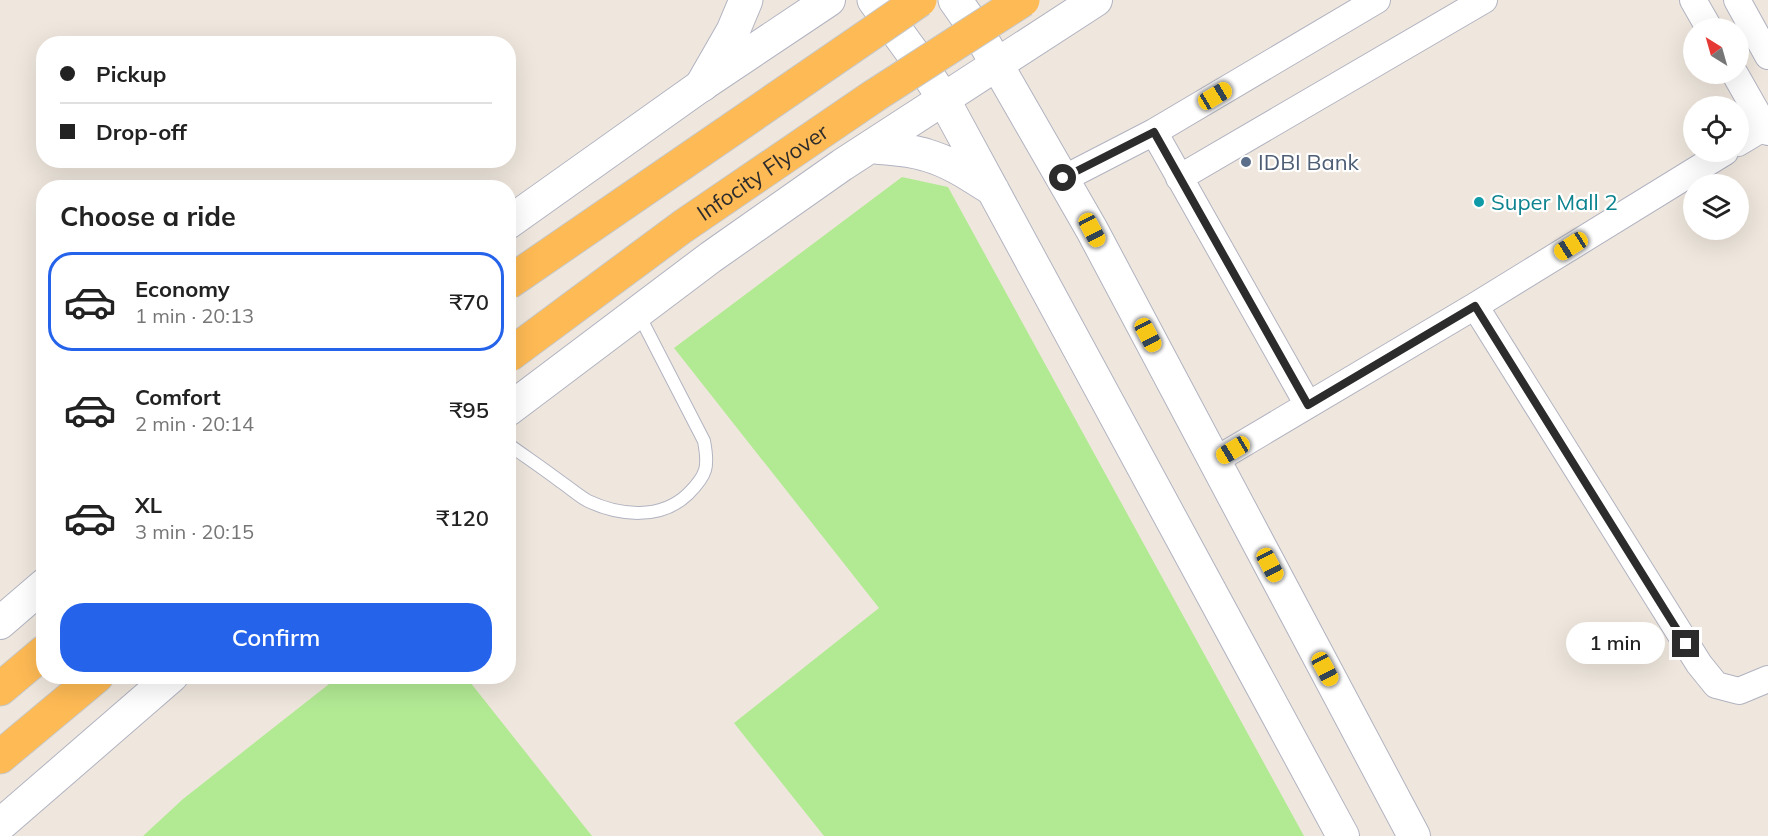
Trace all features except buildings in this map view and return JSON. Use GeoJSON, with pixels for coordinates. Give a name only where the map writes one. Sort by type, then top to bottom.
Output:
{"type":"FeatureCollection","features":[{"type":"Feature","properties":{"kind":"highway"},"geometry":{"type":"LineString","coordinates":[[516,277],[920,0]]}},
{"type":"Feature","properties":{"kind":"highway","name":"Infocity Flyover"},"geometry":{"type":"LineString","coordinates":[[516,350],[681,227],[864,103],[1023,0]]}},
{"type":"Feature","properties":{"kind":"highway"},"geometry":{"type":"LineString","coordinates":[[0,689],[36,659]]}},
{"type":"Feature","properties":{"kind":"highway"},"geometry":{"type":"LineString","coordinates":[[0,757],[87,684]]}},
{"type":"Feature","properties":{"kind":"main road"},"geometry":{"type":"LineString","coordinates":[[702,85],[733,31],[746,0]]}},
{"type":"Feature","properties":{"kind":"main road"},"geometry":{"type":"LineString","coordinates":[[874,0],[925,70]]}},
{"type":"Feature","properties":{"kind":"main road"},"geometry":{"type":"LineString","coordinates":[[955,0],[981,37]]}},
{"type":"Feature","properties":{"kind":"street"},"geometry":{"type":"LineString","coordinates":[[516,218],[702,85],[828,0]]}},
{"type":"Feature","properties":{"kind":"street"},"geometry":{"type":"LineString","coordinates":[[516,404],[711,257],[870,147],[1096,0]]}},
{"type":"Feature","properties":{"kind":"street"},"geometry":{"type":"LineString","coordinates":[[1063,178],[1154,132],[1377,0]]}},
{"type":"Feature","properties":{"kind":"street"},"geometry":{"type":"LineString","coordinates":[[1179,178],[1484,0]]}},
{"type":"Feature","properties":{"kind":"street"},"geometry":{"type":"LineString","coordinates":[[1693,0],[1703,18]]}},
{"type":"Feature","properties":{"kind":"street"},"geometry":{"type":"LineString","coordinates":[[1737,0],[1768,56]]}},
{"type":"Feature","properties":{"kind":"street"},"geometry":{"type":"LineString","coordinates":[[981,37],[1063,178],[1414,836]]}},
{"type":"Feature","properties":{"kind":"street"},"geometry":{"type":"LineString","coordinates":[[925,70],[944,100],[1343,836]]}},
{"type":"Feature","properties":{"kind":"street"},"geometry":{"type":"LineString","coordinates":[[1741,84],[1767,128],[1749,137]]}},
{"type":"Feature","properties":{"kind":"street"},"geometry":{"type":"LineString","coordinates":[[1154,132],[1308,405]]}},
{"type":"Feature","properties":{"kind":"street"},"geometry":{"type":"LineString","coordinates":[[870,147],[926,154],[954,165],[993,190]]}},
{"type":"Feature","properties":{"kind":"street"},"geometry":{"type":"LineString","coordinates":[[1214,461],[1475,306],[1709,162]]}},
{"type":"Feature","properties":{"kind":"street"},"geometry":{"type":"LineString","coordinates":[[1475,306],[1699,664],[1716,685],[1739,691],[1768,679]]}},
{"type":"Feature","properties":{"kind":"street"},"geometry":{"type":"LineString","coordinates":[[0,623],[36,592]]}},
{"type":"Feature","properties":{"kind":"street"},"geometry":{"type":"LineString","coordinates":[[0,825],[163,684]]}},
{"type":"Feature","properties":{"kind":"lane"},"geometry":{"type":"LineString","coordinates":[[516,450],[587,500],[614,510],[638,514],[658,511],[680,501],[701,481],[708,462],[704,441],[637,312]]}},
{"type":"Feature","properties":{"kind":"green space"},"geometry":{"type":"Polygon","coordinates":[[[902,177],[948,187],[1304,836],[824,836],[734,723],[879,608],[674,348],[902,177]]]}},
{"type":"Feature","properties":{"kind":"green space"},"geometry":{"type":"Polygon","coordinates":[[[329,684],[472,684],[592,836],[143,836],[183,799],[329,684]]]}},
{"type":"Feature","properties":{"kind":"place","name":"IDBI Bank"},"geometry":{"type":"Point","coordinates":[1246,162]}},
{"type":"Feature","properties":{"kind":"place","name":"Super Mall 2"},"geometry":{"type":"Point","coordinates":[1479,202]}},
{"type":"Feature","properties":{"kind":"route"},"geometry":{"type":"LineString","coordinates":[[1063,178],[1154,132],[1308,405],[1475,306],[1686,644]]}}]}
